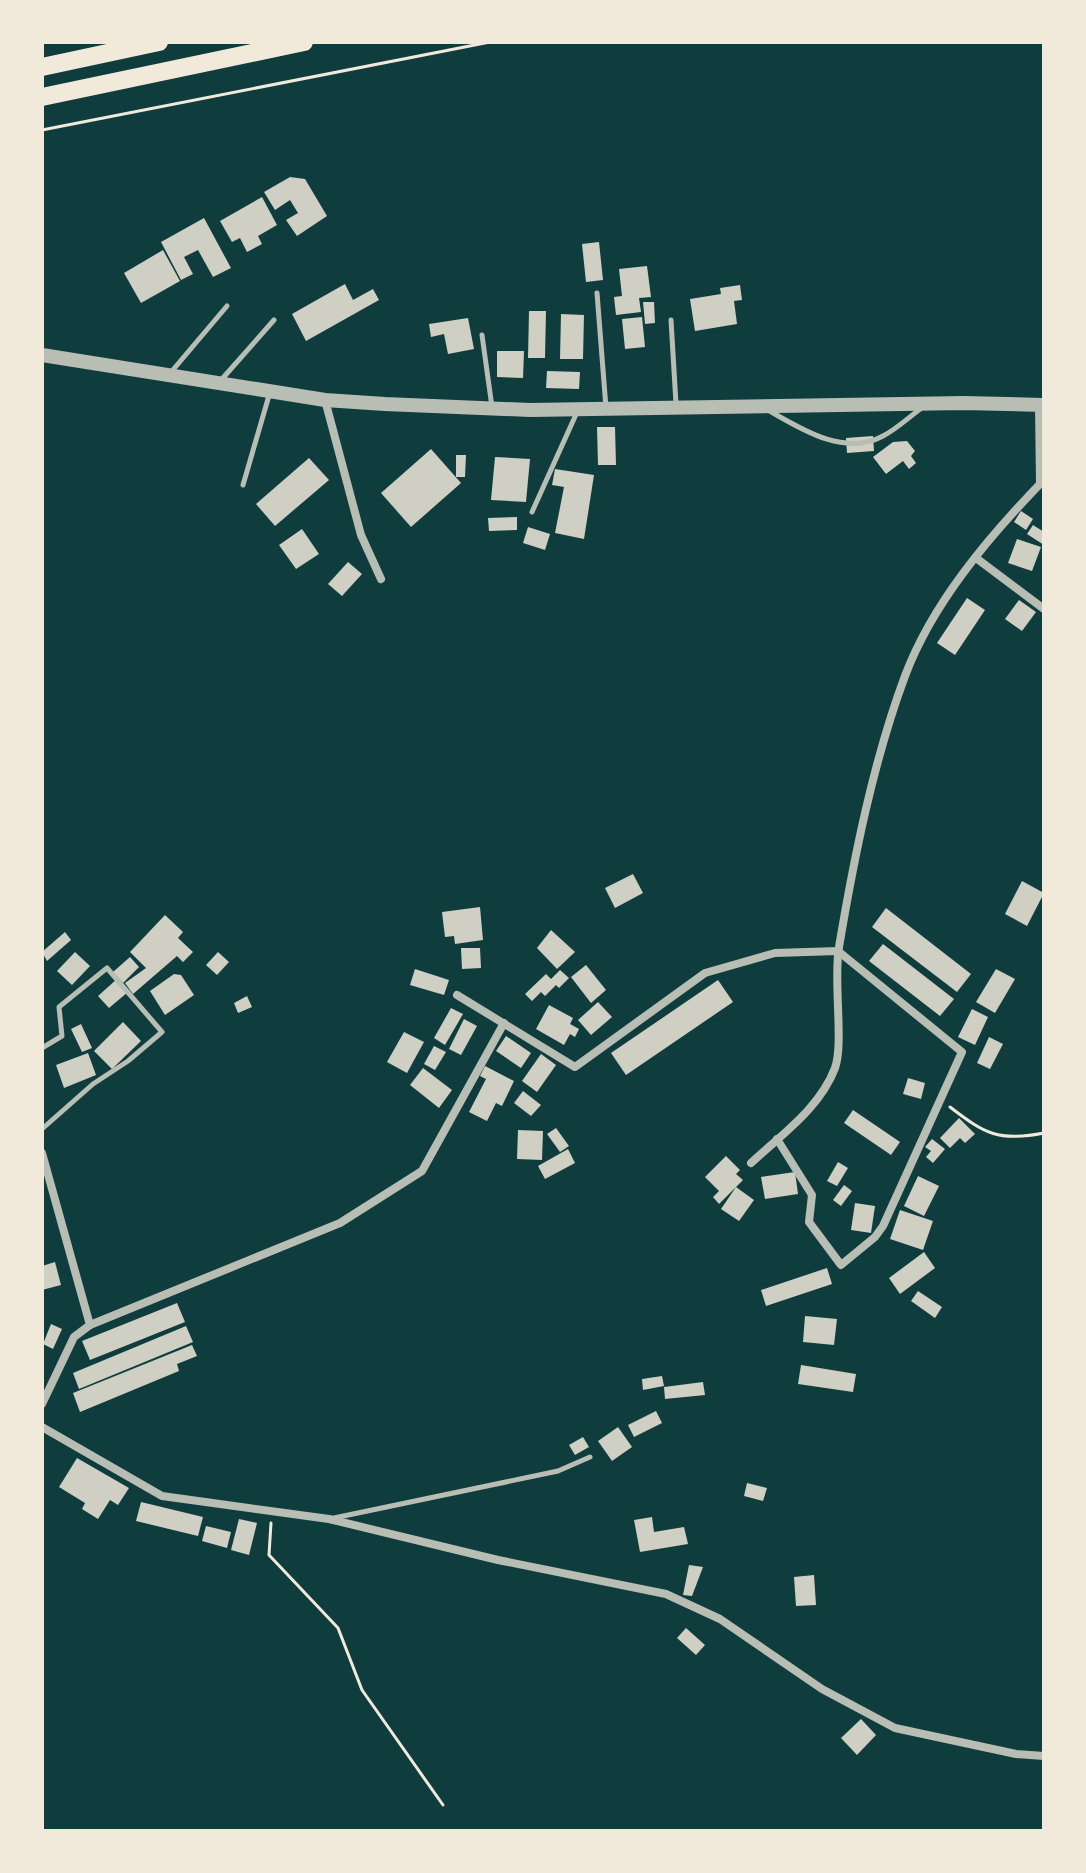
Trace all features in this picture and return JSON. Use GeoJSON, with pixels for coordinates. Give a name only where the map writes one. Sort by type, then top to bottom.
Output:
{"type":"FeatureCollection","features":[{"type":"Feature","properties":{"kind":"highway"},"geometry":{"type":"LineString","coordinates":[[42,67],[159,42]]}},
{"type":"Feature","properties":{"kind":"highway"},"geometry":{"type":"LineString","coordinates":[[42,97],[304,42]]}},
{"type":"Feature","properties":{"kind":"street"},"geometry":{"type":"LineString","coordinates":[[42,355],[325,400],[579,409],[1041,405],[1040,484],[993,533],[939,611],[905,675],[874,783],[838,951],[836,1067],[811,1108],[751,1163]]}},
{"type":"Feature","properties":{"kind":"street"},"geometry":{"type":"LineString","coordinates":[[325,400],[361,535],[381,579]]}},
{"type":"Feature","properties":{"kind":"street"},"geometry":{"type":"LineString","coordinates":[[976,558],[1044,609]]}},
{"type":"Feature","properties":{"kind":"street"},"geometry":{"type":"LineString","coordinates":[[457,995],[575,1067],[705,973],[775,953],[838,951],[962,1052],[883,1226],[875,1237],[841,1265],[809,1222],[812,1195],[777,1139]]}},
{"type":"Feature","properties":{"kind":"street"},"geometry":{"type":"LineString","coordinates":[[42,1404],[74,1337],[90,1325],[340,1223],[422,1171],[504,1023]]}},
{"type":"Feature","properties":{"kind":"street"},"geometry":{"type":"LineString","coordinates":[[42,1153],[90,1325]]}},
{"type":"Feature","properties":{"kind":"street"},"geometry":{"type":"LineString","coordinates":[[42,1427],[162,1496],[329,1519],[498,1560],[666,1594],[720,1619],[822,1689],[895,1728],[1016,1754],[1044,1756]]}},
{"type":"Feature","properties":{"kind":"lane"},"geometry":{"type":"LineString","coordinates":[[597,293],[606,409]]}},
{"type":"Feature","properties":{"kind":"lane"},"geometry":{"type":"LineString","coordinates":[[169,375],[227,306]]}},
{"type":"Feature","properties":{"kind":"lane"},"geometry":{"type":"LineString","coordinates":[[218,383],[274,320]]}},
{"type":"Feature","properties":{"kind":"lane"},"geometry":{"type":"LineString","coordinates":[[671,320],[676,409]]}},
{"type":"Feature","properties":{"kind":"lane"},"geometry":{"type":"LineString","coordinates":[[482,335],[492,408]]}},
{"type":"Feature","properties":{"kind":"lane"},"geometry":{"type":"LineString","coordinates":[[243,485],[270,391]]}},
{"type":"Feature","properties":{"kind":"lane"},"geometry":{"type":"LineString","coordinates":[[766,408],[816,438],[859,442],[882,437],[927,404]]}},
{"type":"Feature","properties":{"kind":"lane"},"geometry":{"type":"LineString","coordinates":[[532,512],[579,409]]}},
{"type":"Feature","properties":{"kind":"lane"},"geometry":{"type":"LineString","coordinates":[[42,1048],[62,1036],[59,1007],[107,968],[162,1032],[93,1084],[42,1129]]}},
{"type":"Feature","properties":{"kind":"lane"},"geometry":{"type":"LineString","coordinates":[[329,1519],[558,1471],[590,1457]]}},
{"type":"Feature","properties":{"kind":"path"},"geometry":{"type":"LineString","coordinates":[[42,130],[490,42]]}},
{"type":"Feature","properties":{"kind":"path"},"geometry":{"type":"LineString","coordinates":[[941,1100],[983,1132],[1014,1139],[1044,1133]]}},
{"type":"Feature","properties":{"kind":"path"},"geometry":{"type":"LineString","coordinates":[[271,1511],[269,1555],[338,1628],[362,1690],[443,1805]]}},
{"type":"Feature","properties":{"kind":"building"},"geometry":{"type":"Polygon","coordinates":[[[290,177],[305,179],[327,216],[297,236],[286,220],[298,213],[290,200],[275,210],[264,192],[290,177]]]}},
{"type":"Feature","properties":{"kind":"building"},"geometry":{"type":"Polygon","coordinates":[[[262,197],[277,225],[258,236],[262,244],[247,252],[240,238],[232,242],[220,221],[262,197]]]}},
{"type":"Feature","properties":{"kind":"building"},"geometry":{"type":"Polygon","coordinates":[[[204,218],[231,268],[213,277],[198,250],[184,257],[193,274],[181,280],[161,242],[204,218]]]}},
{"type":"Feature","properties":{"kind":"building"},"geometry":{"type":"Polygon","coordinates":[[[599,242],[603,280],[586,282],[582,244],[599,242]]]}},
{"type":"Feature","properties":{"kind":"building"},"geometry":{"type":"Polygon","coordinates":[[[163,250],[180,281],[141,303],[124,273],[163,250]]]}},
{"type":"Feature","properties":{"kind":"building"},"geometry":{"type":"Polygon","coordinates":[[[647,266],[651,297],[639,298],[641,312],[616,315],[614,297],[622,296],[619,269],[647,266]]]}},
{"type":"Feature","properties":{"kind":"building"},"geometry":{"type":"Polygon","coordinates":[[[345,284],[353,300],[373,289],[379,300],[306,341],[292,314],[345,284]]]}},
{"type":"Feature","properties":{"kind":"building"},"geometry":{"type":"Polygon","coordinates":[[[740,285],[742,300],[734,301],[737,324],[695,331],[690,299],[721,294],[720,288],[740,285]]]}},
{"type":"Feature","properties":{"kind":"building"},"geometry":{"type":"Polygon","coordinates":[[[643,302],[654,302],[655,323],[645,324],[643,302]]]}},
{"type":"Feature","properties":{"kind":"building"},"geometry":{"type":"Polygon","coordinates":[[[529,311],[546,311],[545,358],[528,358],[529,311]]]}},
{"type":"Feature","properties":{"kind":"building"},"geometry":{"type":"Polygon","coordinates":[[[561,314],[584,315],[583,359],[560,359],[561,314]]]}},
{"type":"Feature","properties":{"kind":"building"},"geometry":{"type":"Polygon","coordinates":[[[642,317],[645,347],[625,349],[622,319],[642,317]]]}},
{"type":"Feature","properties":{"kind":"building"},"geometry":{"type":"Polygon","coordinates":[[[468,318],[474,349],[448,354],[444,334],[431,337],[429,324],[468,318]]]}},
{"type":"Feature","properties":{"kind":"building"},"geometry":{"type":"Polygon","coordinates":[[[497,351],[524,351],[523,378],[497,377],[497,351]]]}},
{"type":"Feature","properties":{"kind":"building"},"geometry":{"type":"Polygon","coordinates":[[[547,371],[580,372],[579,389],[546,388],[547,371]]]}},
{"type":"Feature","properties":{"kind":"building"},"geometry":{"type":"Polygon","coordinates":[[[597,427],[615,427],[616,465],[598,465],[597,427]]]}},
{"type":"Feature","properties":{"kind":"building"},"geometry":{"type":"Polygon","coordinates":[[[873,436],[874,451],[847,453],[846,438],[873,436]]]}},
{"type":"Feature","properties":{"kind":"building"},"geometry":{"type":"Polygon","coordinates":[[[907,441],[915,451],[911,456],[916,463],[909,469],[903,461],[886,474],[873,457],[893,442],[907,441]]]}},
{"type":"Feature","properties":{"kind":"building"},"geometry":{"type":"Polygon","coordinates":[[[431,449],[461,483],[411,527],[381,493],[431,449]]]}},
{"type":"Feature","properties":{"kind":"building"},"geometry":{"type":"Polygon","coordinates":[[[456,455],[466,455],[465,477],[456,477],[456,455]]]}},
{"type":"Feature","properties":{"kind":"building"},"geometry":{"type":"Polygon","coordinates":[[[495,457],[530,459],[526,502],[491,500],[495,457]]]}},
{"type":"Feature","properties":{"kind":"building"},"geometry":{"type":"Polygon","coordinates":[[[309,458],[329,480],[275,526],[256,504],[309,458]]]}},
{"type":"Feature","properties":{"kind":"building"},"geometry":{"type":"Polygon","coordinates":[[[555,469],[594,475],[584,539],[555,533],[564,487],[552,485],[555,469]]]}},
{"type":"Feature","properties":{"kind":"building"},"geometry":{"type":"Polygon","coordinates":[[[1021,511],[1033,519],[1026,530],[1014,522],[1021,511]]]}},
{"type":"Feature","properties":{"kind":"building"},"geometry":{"type":"Polygon","coordinates":[[[517,517],[517,530],[489,531],[488,518],[517,517]]]}},
{"type":"Feature","properties":{"kind":"building"},"geometry":{"type":"Polygon","coordinates":[[[1033,525],[1044,532],[1044,545],[1027,534],[1033,525]]]}},
{"type":"Feature","properties":{"kind":"building"},"geometry":{"type":"Polygon","coordinates":[[[528,527],[550,534],[545,550],[523,543],[528,527]]]}},
{"type":"Feature","properties":{"kind":"building"},"geometry":{"type":"Polygon","coordinates":[[[302,529],[319,554],[296,569],[279,545],[302,529]]]}},
{"type":"Feature","properties":{"kind":"building"},"geometry":{"type":"Polygon","coordinates":[[[1017,539],[1041,547],[1032,571],[1008,563],[1017,539]]]}},
{"type":"Feature","properties":{"kind":"building"},"geometry":{"type":"Polygon","coordinates":[[[348,562],[362,574],[342,596],[328,584],[348,562]]]}},
{"type":"Feature","properties":{"kind":"building"},"geometry":{"type":"Polygon","coordinates":[[[967,598],[985,610],[955,655],[937,643],[967,598]]]}},
{"type":"Feature","properties":{"kind":"building"},"geometry":{"type":"Polygon","coordinates":[[[1019,600],[1036,612],[1022,631],[1005,619],[1019,600]]]}},
{"type":"Feature","properties":{"kind":"building"},"geometry":{"type":"Polygon","coordinates":[[[633,874],[643,893],[615,908],[605,888],[633,874]]]}},
{"type":"Feature","properties":{"kind":"building"},"geometry":{"type":"Polygon","coordinates":[[[1022,881],[1044,893],[1027,926],[1005,914],[1022,881]]]}},
{"type":"Feature","properties":{"kind":"building"},"geometry":{"type":"Polygon","coordinates":[[[480,907],[483,940],[455,944],[454,936],[445,937],[442,912],[480,907]]]}},
{"type":"Feature","properties":{"kind":"building"},"geometry":{"type":"Polygon","coordinates":[[[886,908],[971,974],[957,992],[872,927],[886,908]]]}},
{"type":"Feature","properties":{"kind":"building"},"geometry":{"type":"Polygon","coordinates":[[[165,915],[183,932],[178,938],[193,952],[183,962],[177,956],[133,994],[125,983],[146,968],[130,952],[165,915]]]}},
{"type":"Feature","properties":{"kind":"building"},"geometry":{"type":"Polygon","coordinates":[[[551,930],[575,952],[557,969],[537,948],[551,930]]]}},
{"type":"Feature","properties":{"kind":"building"},"geometry":{"type":"Polygon","coordinates":[[[65,932],[71,940],[47,961],[42,952],[65,932]]]}},
{"type":"Feature","properties":{"kind":"building"},"geometry":{"type":"Polygon","coordinates":[[[883,944],[954,999],[940,1016],[869,961],[883,944]]]}},
{"type":"Feature","properties":{"kind":"building"},"geometry":{"type":"Polygon","coordinates":[[[461,948],[480,948],[481,968],[462,969],[461,948]]]}},
{"type":"Feature","properties":{"kind":"building"},"geometry":{"type":"Polygon","coordinates":[[[75,952],[90,966],[72,985],[57,971],[75,952]]]}},
{"type":"Feature","properties":{"kind":"building"},"geometry":{"type":"Polygon","coordinates":[[[218,952],[229,962],[217,975],[206,965],[218,952]]]}},
{"type":"Feature","properties":{"kind":"building"},"geometry":{"type":"Polygon","coordinates":[[[130,957],[139,967],[123,983],[113,972],[130,957]]]}},
{"type":"Feature","properties":{"kind":"building"},"geometry":{"type":"Polygon","coordinates":[[[586,965],[606,990],[591,1003],[571,977],[586,965]]]}},
{"type":"Feature","properties":{"kind":"building"},"geometry":{"type":"Polygon","coordinates":[[[415,969],[449,980],[444,995],[410,985],[415,969]]]}},
{"type":"Feature","properties":{"kind":"building"},"geometry":{"type":"Polygon","coordinates":[[[996,969],[1015,979],[995,1013],[976,1002],[996,969]]]}},
{"type":"Feature","properties":{"kind":"building"},"geometry":{"type":"Polygon","coordinates":[[[560,970],[569,978],[559,988],[556,985],[545,996],[541,992],[532,1001],[525,994],[546,974],[551,979],[560,970]]]}},
{"type":"Feature","properties":{"kind":"building"},"geometry":{"type":"Polygon","coordinates":[[[174,974],[181,975],[194,995],[165,1015],[150,991],[174,974]]]}},
{"type":"Feature","properties":{"kind":"building"},"geometry":{"type":"Polygon","coordinates":[[[117,979],[128,992],[109,1008],[98,996],[117,979]]]}},
{"type":"Feature","properties":{"kind":"building"},"geometry":{"type":"Polygon","coordinates":[[[718,980],[733,1002],[626,1075],[611,1053],[718,980]]]}},
{"type":"Feature","properties":{"kind":"building"},"geometry":{"type":"Polygon","coordinates":[[[247,996],[252,1007],[238,1013],[234,1003],[247,996]]]}},
{"type":"Feature","properties":{"kind":"building"},"geometry":{"type":"Polygon","coordinates":[[[598,1002],[612,1017],[591,1035],[578,1020],[598,1002]]]}},
{"type":"Feature","properties":{"kind":"building"},"geometry":{"type":"Polygon","coordinates":[[[549,1005],[573,1018],[570,1024],[579,1029],[575,1037],[570,1034],[564,1045],[536,1029],[549,1005]]]}},
{"type":"Feature","properties":{"kind":"building"},"geometry":{"type":"Polygon","coordinates":[[[451,1008],[463,1014],[445,1045],[434,1038],[451,1008]]]}},
{"type":"Feature","properties":{"kind":"building"},"geometry":{"type":"Polygon","coordinates":[[[972,1009],[988,1017],[975,1045],[958,1037],[972,1009]]]}},
{"type":"Feature","properties":{"kind":"building"},"geometry":{"type":"Polygon","coordinates":[[[464,1019],[477,1026],[461,1055],[449,1049],[464,1019]]]}},
{"type":"Feature","properties":{"kind":"building"},"geometry":{"type":"Polygon","coordinates":[[[123,1022],[141,1041],[112,1069],[94,1051],[123,1022]]]}},
{"type":"Feature","properties":{"kind":"building"},"geometry":{"type":"Polygon","coordinates":[[[81,1024],[92,1048],[82,1052],[71,1029],[81,1024]]]}},
{"type":"Feature","properties":{"kind":"building"},"geometry":{"type":"Polygon","coordinates":[[[404,1032],[424,1042],[407,1073],[387,1062],[404,1032]]]}},
{"type":"Feature","properties":{"kind":"building"},"geometry":{"type":"Polygon","coordinates":[[[506,1036],[531,1053],[521,1068],[496,1051],[506,1036]]]}},
{"type":"Feature","properties":{"kind":"building"},"geometry":{"type":"Polygon","coordinates":[[[989,1037],[1003,1044],[990,1069],[977,1063],[989,1037]]]}},
{"type":"Feature","properties":{"kind":"building"},"geometry":{"type":"Polygon","coordinates":[[[434,1046],[446,1052],[435,1070],[424,1064],[434,1046]]]}},
{"type":"Feature","properties":{"kind":"building"},"geometry":{"type":"Polygon","coordinates":[[[88,1053],[96,1075],[64,1088],[56,1065],[88,1053]]]}},
{"type":"Feature","properties":{"kind":"building"},"geometry":{"type":"Polygon","coordinates":[[[541,1054],[556,1065],[537,1092],[522,1081],[541,1054]]]}},
{"type":"Feature","properties":{"kind":"building"},"geometry":{"type":"Polygon","coordinates":[[[485,1066],[514,1081],[502,1106],[496,1103],[487,1121],[469,1112],[486,1079],[480,1076],[485,1066]]]}},
{"type":"Feature","properties":{"kind":"building"},"geometry":{"type":"Polygon","coordinates":[[[423,1068],[452,1090],[439,1108],[410,1085],[423,1068]]]}},
{"type":"Feature","properties":{"kind":"building"},"geometry":{"type":"Polygon","coordinates":[[[908,1078],[925,1083],[921,1099],[903,1094],[908,1078]]]}},
{"type":"Feature","properties":{"kind":"building"},"geometry":{"type":"Polygon","coordinates":[[[523,1091],[541,1105],[531,1116],[514,1103],[523,1091]]]}},
{"type":"Feature","properties":{"kind":"building"},"geometry":{"type":"Polygon","coordinates":[[[853,1110],[900,1142],[891,1155],[844,1123],[853,1110]]]}},
{"type":"Feature","properties":{"kind":"building"},"geometry":{"type":"Polygon","coordinates":[[[959,1118],[975,1134],[965,1143],[960,1138],[950,1148],[940,1138],[959,1118]]]}},
{"type":"Feature","properties":{"kind":"building"},"geometry":{"type":"Polygon","coordinates":[[[556,1128],[569,1146],[560,1152],[547,1134],[556,1128]]]}},
{"type":"Feature","properties":{"kind":"building"},"geometry":{"type":"Polygon","coordinates":[[[518,1130],[543,1131],[542,1160],[517,1159],[518,1130]]]}},
{"type":"Feature","properties":{"kind":"building"},"geometry":{"type":"Polygon","coordinates":[[[932,1139],[945,1149],[933,1163],[926,1157],[931,1151],[925,1147],[932,1139]]]}},
{"type":"Feature","properties":{"kind":"building"},"geometry":{"type":"Polygon","coordinates":[[[568,1149],[575,1163],[545,1179],[538,1166],[568,1149]]]}},
{"type":"Feature","properties":{"kind":"building"},"geometry":{"type":"Polygon","coordinates":[[[726,1156],[740,1170],[736,1174],[743,1180],[719,1204],[713,1197],[719,1191],[705,1177],[726,1156]]]}},
{"type":"Feature","properties":{"kind":"building"},"geometry":{"type":"Polygon","coordinates":[[[838,1162],[848,1168],[837,1186],[827,1181],[838,1162]]]}},
{"type":"Feature","properties":{"kind":"building"},"geometry":{"type":"Polygon","coordinates":[[[795,1172],[798,1194],[765,1199],[761,1177],[795,1172]]]}},
{"type":"Feature","properties":{"kind":"building"},"geometry":{"type":"Polygon","coordinates":[[[918,1176],[939,1186],[924,1216],[904,1206],[918,1176]]]}},
{"type":"Feature","properties":{"kind":"building"},"geometry":{"type":"Polygon","coordinates":[[[844,1185],[852,1191],[841,1206],[833,1200],[844,1185]]]}},
{"type":"Feature","properties":{"kind":"building"},"geometry":{"type":"Polygon","coordinates":[[[736,1187],[754,1200],[739,1221],[721,1209],[736,1187]]]}},
{"type":"Feature","properties":{"kind":"building"},"geometry":{"type":"Polygon","coordinates":[[[855,1203],[875,1206],[871,1233],[851,1230],[855,1203]]]}},
{"type":"Feature","properties":{"kind":"building"},"geometry":{"type":"Polygon","coordinates":[[[900,1210],[933,1221],[923,1250],[890,1239],[900,1210]]]}},
{"type":"Feature","properties":{"kind":"building"},"geometry":{"type":"Polygon","coordinates":[[[924,1252],[935,1268],[900,1294],[889,1278],[924,1252]]]}},
{"type":"Feature","properties":{"kind":"building"},"geometry":{"type":"Polygon","coordinates":[[[55,1262],[61,1285],[42,1290],[42,1266],[55,1262]]]}},
{"type":"Feature","properties":{"kind":"building"},"geometry":{"type":"Polygon","coordinates":[[[827,1268],[832,1284],[766,1306],[761,1290],[827,1268]]]}},
{"type":"Feature","properties":{"kind":"building"},"geometry":{"type":"Polygon","coordinates":[[[918,1291],[942,1307],[935,1318],[911,1301],[918,1291]]]}},
{"type":"Feature","properties":{"kind":"building"},"geometry":{"type":"Polygon","coordinates":[[[177,1303],[185,1322],[90,1360],[82,1341],[177,1303]]]}},
{"type":"Feature","properties":{"kind":"building"},"geometry":{"type":"Polygon","coordinates":[[[805,1316],[837,1319],[834,1345],[803,1342],[805,1316]]]}},
{"type":"Feature","properties":{"kind":"building"},"geometry":{"type":"Polygon","coordinates":[[[51,1324],[62,1329],[53,1349],[43,1344],[51,1324]]]}},
{"type":"Feature","properties":{"kind":"building"},"geometry":{"type":"Polygon","coordinates":[[[186,1326],[193,1342],[79,1389],[73,1373],[186,1326]]]}},
{"type":"Feature","properties":{"kind":"building"},"geometry":{"type":"Polygon","coordinates":[[[192,1345],[197,1356],[177,1364],[179,1371],[80,1412],[73,1393],[192,1345]]]}},
{"type":"Feature","properties":{"kind":"building"},"geometry":{"type":"Polygon","coordinates":[[[801,1365],[856,1374],[853,1392],[798,1384],[801,1365]]]}},
{"type":"Feature","properties":{"kind":"building"},"geometry":{"type":"Polygon","coordinates":[[[662,1376],[664,1386],[643,1390],[642,1379],[662,1376]]]}},
{"type":"Feature","properties":{"kind":"building"},"geometry":{"type":"Polygon","coordinates":[[[703,1382],[705,1395],[665,1399],[664,1387],[703,1382]]]}},
{"type":"Feature","properties":{"kind":"building"},"geometry":{"type":"Polygon","coordinates":[[[656,1411],[662,1423],[634,1437],[628,1425],[656,1411]]]}},
{"type":"Feature","properties":{"kind":"building"},"geometry":{"type":"Polygon","coordinates":[[[618,1427],[632,1447],[612,1461],[598,1441],[618,1427]]]}},
{"type":"Feature","properties":{"kind":"building"},"geometry":{"type":"Polygon","coordinates":[[[583,1437],[589,1447],[575,1455],[569,1445],[583,1437]]]}},
{"type":"Feature","properties":{"kind":"building"},"geometry":{"type":"Polygon","coordinates":[[[77,1458],[129,1488],[118,1505],[110,1500],[98,1519],[82,1509],[85,1503],[59,1487],[77,1458]]]}},
{"type":"Feature","properties":{"kind":"building"},"geometry":{"type":"Polygon","coordinates":[[[747,1483],[767,1488],[763,1501],[744,1496],[747,1483]]]}},
{"type":"Feature","properties":{"kind":"building"},"geometry":{"type":"Polygon","coordinates":[[[141,1502],[203,1517],[198,1536],[136,1521],[141,1502]]]}},
{"type":"Feature","properties":{"kind":"building"},"geometry":{"type":"Polygon","coordinates":[[[652,1517],[654,1532],[684,1527],[688,1544],[640,1552],[634,1520],[652,1517]]]}},
{"type":"Feature","properties":{"kind":"building"},"geometry":{"type":"Polygon","coordinates":[[[239,1519],[257,1523],[249,1555],[231,1550],[239,1519]]]}},
{"type":"Feature","properties":{"kind":"building"},"geometry":{"type":"Polygon","coordinates":[[[206,1526],[231,1532],[227,1548],[202,1541],[206,1526]]]}},
{"type":"Feature","properties":{"kind":"building"},"geometry":{"type":"Polygon","coordinates":[[[689,1565],[703,1567],[692,1596],[683,1595],[689,1565]]]}},
{"type":"Feature","properties":{"kind":"building"},"geometry":{"type":"Polygon","coordinates":[[[814,1575],[816,1605],[796,1606],[794,1577],[814,1575]]]}},
{"type":"Feature","properties":{"kind":"building"},"geometry":{"type":"Polygon","coordinates":[[[686,1628],[705,1645],[696,1655],[677,1638],[686,1628]]]}},
{"type":"Feature","properties":{"kind":"building"},"geometry":{"type":"Polygon","coordinates":[[[861,1719],[876,1735],[857,1755],[841,1738],[861,1719]]]}}]}
